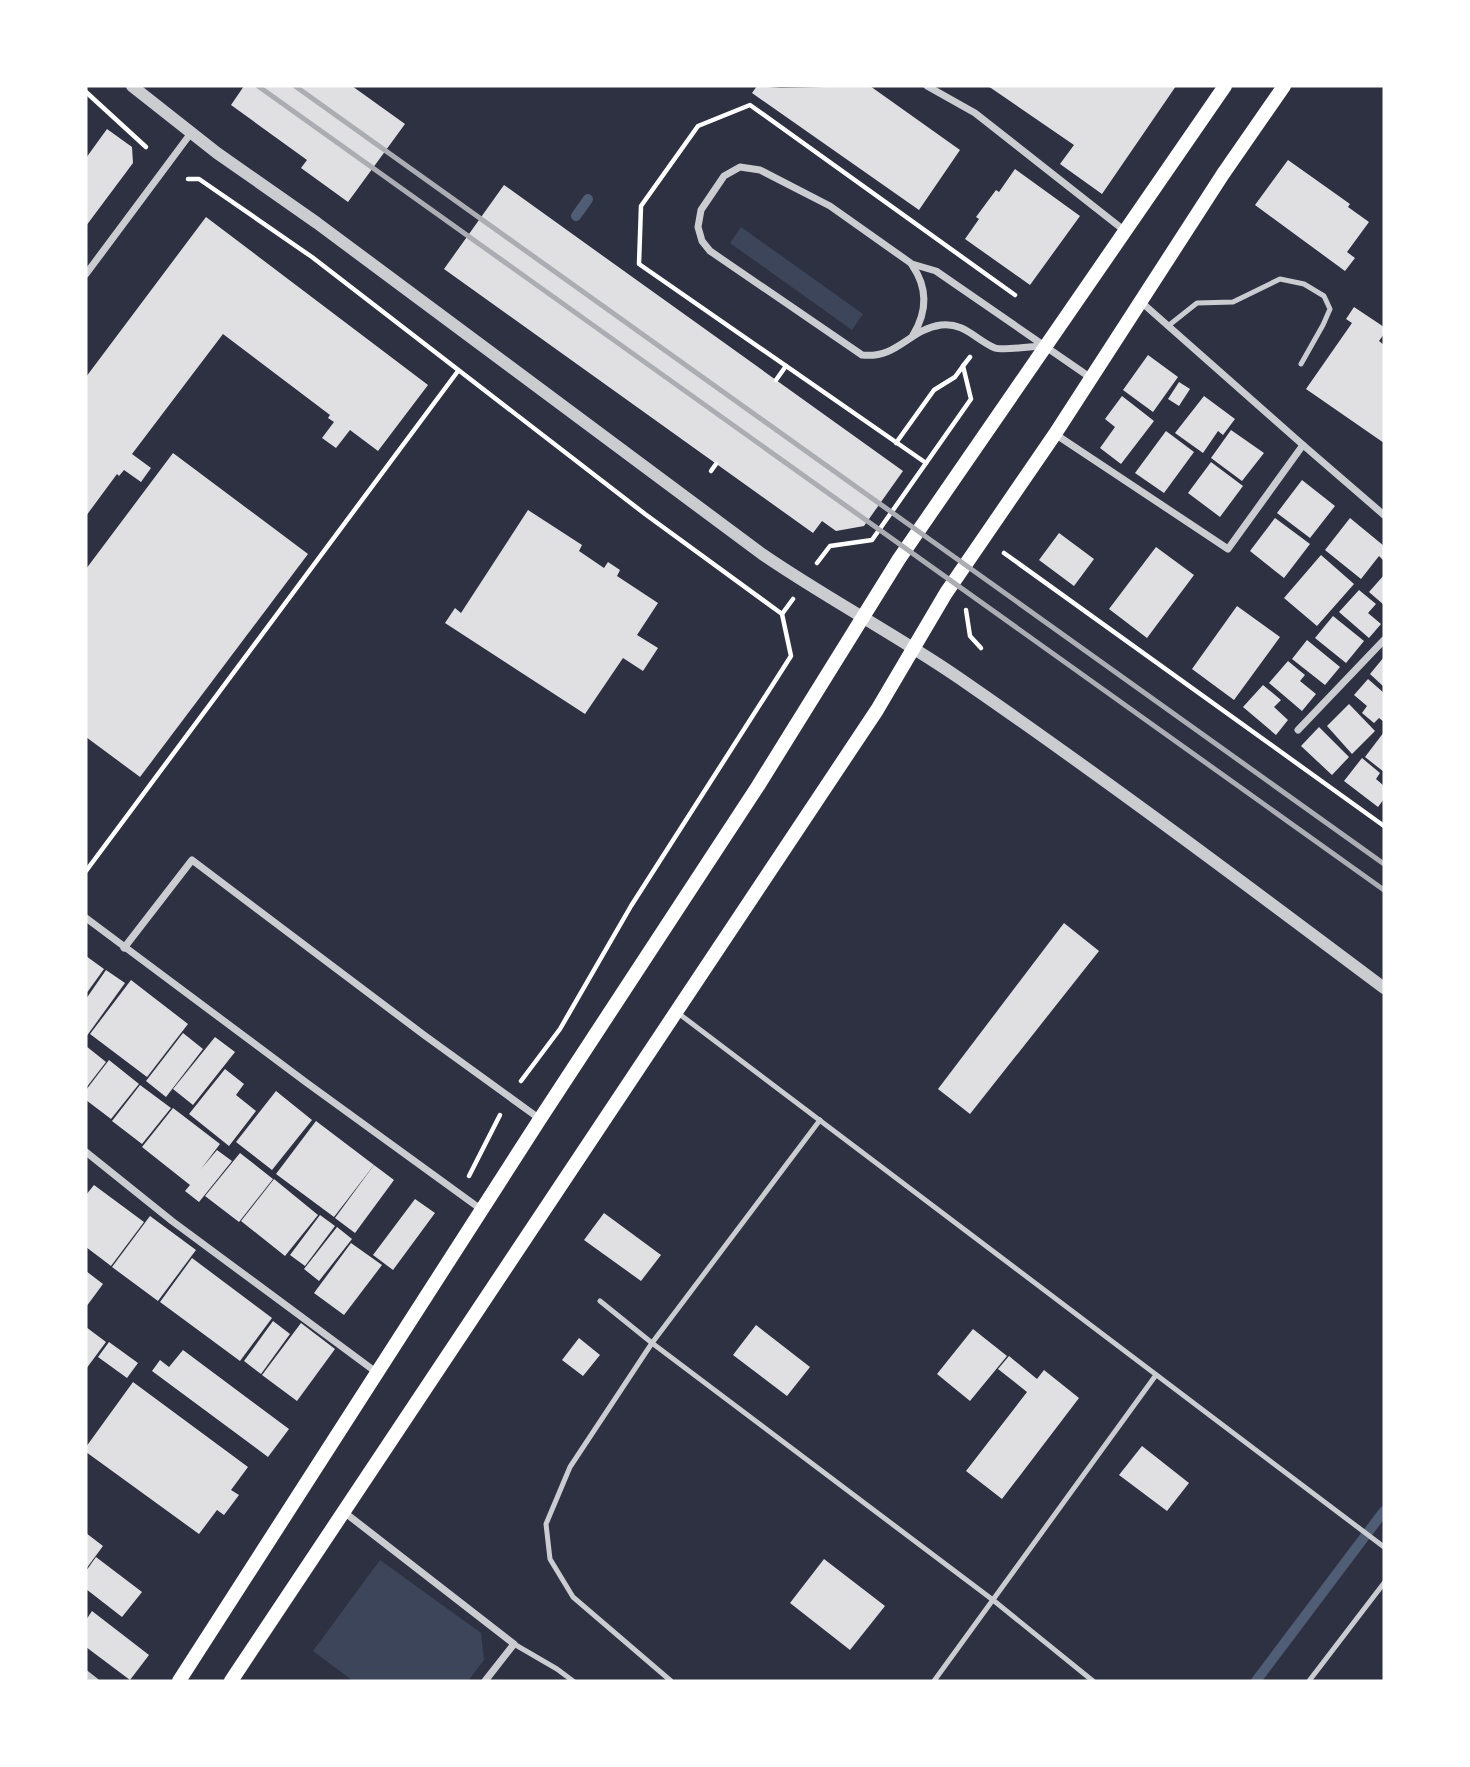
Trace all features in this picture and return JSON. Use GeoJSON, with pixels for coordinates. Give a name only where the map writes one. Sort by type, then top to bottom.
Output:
{"type":"FeatureCollection","features":[{"type":"Feature","properties":{"kind":"main road"},"geometry":{"type":"LineString","coordinates":[[179,1681],[376,1372],[758,786],[899,559],[1225,86]]}},
{"type":"Feature","properties":{"kind":"main road"},"geometry":{"type":"LineString","coordinates":[[231,1681],[877,710],[946,593],[1055,434],[1140,300],[1284,86]]}},
{"type":"Feature","properties":{"kind":"street"},"geometry":{"type":"LineString","coordinates":[[132,86],[191,133],[317,223],[762,554],[804,583],[970,685],[1384,988]]}},
{"type":"Feature","properties":{"kind":"street"},"geometry":{"type":"LineString","coordinates":[[927,86],[975,113],[1125,231]]}},
{"type":"Feature","properties":{"kind":"street"},"geometry":{"type":"LineString","coordinates":[[86,274],[191,133]]}},
{"type":"Feature","properties":{"kind":"street"},"geometry":{"type":"LineString","coordinates":[[1044,345],[996,349],[965,328],[943,324],[913,335],[884,355],[862,355],[710,251],[702,241],[698,227],[701,210],[723,176],[740,167],[760,170],[830,206],[912,264],[936,271],[1044,345],[1091,378]]}},
{"type":"Feature","properties":{"kind":"street"},"geometry":{"type":"LineString","coordinates":[[912,264],[920,276],[925,300],[923,314],[913,335]]}},
{"type":"Feature","properties":{"kind":"street"},"geometry":{"type":"LineString","coordinates":[[1140,300],[1384,514]]}},
{"type":"Feature","properties":{"kind":"street"},"geometry":{"type":"LineString","coordinates":[[1055,434],[1228,549],[1303,445]]}},
{"type":"Feature","properties":{"kind":"street"},"geometry":{"type":"LineString","coordinates":[[1298,730],[1384,640]]}},
{"type":"Feature","properties":{"kind":"street"},"geometry":{"type":"LineString","coordinates":[[124,948],[192,860],[540,1119]]}},
{"type":"Feature","properties":{"kind":"street"},"geometry":{"type":"LineString","coordinates":[[86,918],[483,1210]]}},
{"type":"Feature","properties":{"kind":"street"},"geometry":{"type":"LineString","coordinates":[[86,1152],[172,1221],[376,1372]]}},
{"type":"Feature","properties":{"kind":"street"},"geometry":{"type":"LineString","coordinates":[[344,1511],[514,1644],[485,1681]]}},
{"type":"Feature","properties":{"kind":"street"},"geometry":{"type":"LineString","coordinates":[[86,1674],[95,1681]]}},
{"type":"Feature","properties":{"kind":"lane"},"geometry":{"type":"LineString","coordinates":[[1168,326],[1197,303],[1234,302],[1280,279],[1304,284],[1324,296],[1330,309],[1301,364]]}},
{"type":"Feature","properties":{"kind":"lane"},"geometry":{"type":"LineString","coordinates":[[676,1011],[1384,1547]]}},
{"type":"Feature","properties":{"kind":"lane"},"geometry":{"type":"LineString","coordinates":[[671,1681],[573,1597],[550,1559],[546,1524],[570,1468],[652,1343],[820,1120]]}},
{"type":"Feature","properties":{"kind":"lane"},"geometry":{"type":"LineString","coordinates":[[600,1301],[993,1601],[1093,1681]]}},
{"type":"Feature","properties":{"kind":"lane"},"geometry":{"type":"LineString","coordinates":[[933,1681],[1156,1374]]}},
{"type":"Feature","properties":{"kind":"lane"},"geometry":{"type":"LineString","coordinates":[[1309,1681],[1384,1583]]}},
{"type":"Feature","properties":{"kind":"lane"},"geometry":{"type":"LineString","coordinates":[[514,1644],[573,1681]]}},
{"type":"Feature","properties":{"kind":"path"},"geometry":{"type":"LineString","coordinates":[[86,92],[146,147]]}},
{"type":"Feature","properties":{"kind":"path"},"geometry":{"type":"LineString","coordinates":[[926,463],[639,264],[640,206],[698,126],[750,105],[1015,295]]}},
{"type":"Feature","properties":{"kind":"path"},"geometry":{"type":"LineString","coordinates":[[188,179],[199,179],[312,257],[645,514],[782,614],[791,656],[631,906],[560,1029],[509,1097],[460,1193]]}},
{"type":"Feature","properties":{"kind":"path"},"geometry":{"type":"LineString","coordinates":[[896,443],[934,390],[955,377],[972,354]]}},
{"type":"Feature","properties":{"kind":"path"},"geometry":{"type":"LineString","coordinates":[[776,380],[786,366]]}},
{"type":"Feature","properties":{"kind":"path"},"geometry":{"type":"LineString","coordinates":[[820,558],[830,546],[872,540],[971,399],[963,366]]}},
{"type":"Feature","properties":{"kind":"path"},"geometry":{"type":"LineString","coordinates":[[86,872],[458,371]]}},
{"type":"Feature","properties":{"kind":"path"},"geometry":{"type":"LineString","coordinates":[[711,471],[716,464]]}},
{"type":"Feature","properties":{"kind":"path"},"geometry":{"type":"LineString","coordinates":[[1004,553],[1384,826]]}},
{"type":"Feature","properties":{"kind":"path"},"geometry":{"type":"LineString","coordinates":[[782,614],[790,604]]}},
{"type":"Feature","properties":{"kind":"shaded area"},"geometry":{"type":"Polygon","coordinates":[[[741,227],[863,314],[852,330],[730,243],[741,227]]]}},
{"type":"Feature","properties":{"kind":"shaded area"},"geometry":{"type":"Polygon","coordinates":[[[380,1560],[481,1633],[484,1660],[468,1681],[353,1681],[313,1651],[380,1560]]]}},
{"type":"Feature","properties":{"kind":"building"},"geometry":{"type":"Polygon","coordinates":[[[244,86],[352,86],[405,124],[348,202],[301,168],[307,160],[231,105],[244,86]]]}},
{"type":"Feature","properties":{"kind":"building"},"geometry":{"type":"Polygon","coordinates":[[[757,86],[870,86],[960,150],[919,210],[752,93],[757,86]]]}},
{"type":"Feature","properties":{"kind":"building"},"geometry":{"type":"Polygon","coordinates":[[[988,86],[1176,86],[1102,194],[1060,164],[1074,145],[988,86]]]}},
{"type":"Feature","properties":{"kind":"building"},"geometry":{"type":"Polygon","coordinates":[[[107,129],[132,147],[133,163],[86,226],[86,158],[107,129]]]}},
{"type":"Feature","properties":{"kind":"building"},"geometry":{"type":"Polygon","coordinates":[[[1288,160],[1350,204],[1348,207],[1369,222],[1347,252],[1355,258],[1345,271],[1255,205],[1288,160]]]}},
{"type":"Feature","properties":{"kind":"building"},"geometry":{"type":"Polygon","coordinates":[[[1015,169],[1080,216],[1030,285],[965,239],[979,219],[976,217],[1015,169]]]}},
{"type":"Feature","properties":{"kind":"building"},"geometry":{"type":"Polygon","coordinates":[[[504,185],[903,471],[864,526],[836,531],[822,521],[813,533],[444,269],[504,185]]]}},
{"type":"Feature","properties":{"kind":"building"},"geometry":{"type":"Polygon","coordinates":[[[206,217],[428,385],[378,451],[350,430],[336,448],[322,438],[334,422],[328,418],[330,415],[223,334],[132,454],[151,468],[141,482],[124,470],[119,476],[117,474],[86,516],[86,377],[206,217]]]}},
{"type":"Feature","properties":{"kind":"building"},"geometry":{"type":"Polygon","coordinates":[[[1354,307],[1384,327],[1384,334],[1379,341],[1384,345],[1384,443],[1306,389],[1352,323],[1346,319],[1354,307]]]}},
{"type":"Feature","properties":{"kind":"building"},"geometry":{"type":"Polygon","coordinates":[[[1148,355],[1178,377],[1153,412],[1123,390],[1148,355]]]}},
{"type":"Feature","properties":{"kind":"building"},"geometry":{"type":"Polygon","coordinates":[[[1179,382],[1190,389],[1179,406],[1168,399],[1179,382]]]}},
{"type":"Feature","properties":{"kind":"building"},"geometry":{"type":"Polygon","coordinates":[[[1122,396],[1154,421],[1121,464],[1100,448],[1115,427],[1105,419],[1122,396]]]}},
{"type":"Feature","properties":{"kind":"building"},"geometry":{"type":"Polygon","coordinates":[[[1204,396],[1235,419],[1223,435],[1218,431],[1203,453],[1175,433],[1204,396]]]}},
{"type":"Feature","properties":{"kind":"building"},"geometry":{"type":"Polygon","coordinates":[[[1231,430],[1264,453],[1242,481],[1211,458],[1231,430]]]}},
{"type":"Feature","properties":{"kind":"building"},"geometry":{"type":"Polygon","coordinates":[[[1166,431],[1194,452],[1164,493],[1135,473],[1166,431]]]}},
{"type":"Feature","properties":{"kind":"building"},"geometry":{"type":"Polygon","coordinates":[[[173,453],[308,554],[140,777],[86,737],[86,569],[173,453]]]}},
{"type":"Feature","properties":{"kind":"building"},"geometry":{"type":"Polygon","coordinates":[[[1211,462],[1243,486],[1220,517],[1188,493],[1211,462]]]}},
{"type":"Feature","properties":{"kind":"building"},"geometry":{"type":"Polygon","coordinates":[[[1302,480],[1335,506],[1310,538],[1277,513],[1302,480]]]}},
{"type":"Feature","properties":{"kind":"building"},"geometry":{"type":"Polygon","coordinates":[[[528,510],[582,545],[579,551],[604,568],[608,562],[620,570],[617,576],[658,603],[637,635],[658,648],[643,671],[623,658],[585,714],[445,623],[455,608],[461,613],[528,510]]]}},
{"type":"Feature","properties":{"kind":"building"},"geometry":{"type":"Polygon","coordinates":[[[1275,518],[1310,544],[1284,578],[1250,551],[1275,518]]]}},
{"type":"Feature","properties":{"kind":"building"},"geometry":{"type":"Polygon","coordinates":[[[1350,518],[1384,546],[1384,561],[1379,556],[1361,579],[1325,550],[1350,518]]]}},
{"type":"Feature","properties":{"kind":"building"},"geometry":{"type":"Polygon","coordinates":[[[1059,533],[1094,559],[1074,586],[1039,560],[1059,533]]]}},
{"type":"Feature","properties":{"kind":"building"},"geometry":{"type":"Polygon","coordinates":[[[1156,547],[1194,575],[1147,638],[1109,609],[1156,547]]]}},
{"type":"Feature","properties":{"kind":"building"},"geometry":{"type":"Polygon","coordinates":[[[1321,555],[1354,584],[1317,626],[1284,598],[1321,555]]]}},
{"type":"Feature","properties":{"kind":"building"},"geometry":{"type":"Polygon","coordinates":[[[1384,575],[1384,605],[1369,592],[1384,575]]]}},
{"type":"Feature","properties":{"kind":"building"},"geometry":{"type":"Polygon","coordinates":[[[1359,590],[1376,604],[1368,613],[1381,624],[1369,638],[1339,612],[1359,590]]]}},
{"type":"Feature","properties":{"kind":"building"},"geometry":{"type":"Polygon","coordinates":[[[1237,606],[1280,637],[1234,700],[1192,669],[1237,606]]]}},
{"type":"Feature","properties":{"kind":"building"},"geometry":{"type":"Polygon","coordinates":[[[1333,616],[1364,641],[1346,663],[1315,638],[1333,616]]]}},
{"type":"Feature","properties":{"kind":"building"},"geometry":{"type":"Polygon","coordinates":[[[1307,640],[1340,667],[1325,685],[1292,659],[1307,640]]]}},
{"type":"Feature","properties":{"kind":"building"},"geometry":{"type":"Polygon","coordinates":[[[1384,657],[1384,687],[1370,674],[1384,657]]]}},
{"type":"Feature","properties":{"kind":"building"},"geometry":{"type":"Polygon","coordinates":[[[1288,661],[1305,675],[1300,681],[1316,694],[1302,711],[1269,683],[1288,661]]]}},
{"type":"Feature","properties":{"kind":"building"},"geometry":{"type":"Polygon","coordinates":[[[1368,679],[1384,693],[1384,722],[1379,718],[1374,723],[1362,713],[1367,706],[1354,695],[1368,679]]]}},
{"type":"Feature","properties":{"kind":"building"},"geometry":{"type":"Polygon","coordinates":[[[1263,685],[1281,700],[1274,707],[1288,720],[1276,735],[1243,707],[1263,685]]]}},
{"type":"Feature","properties":{"kind":"building"},"geometry":{"type":"Polygon","coordinates":[[[1349,704],[1375,731],[1352,754],[1327,726],[1349,704]]]}},
{"type":"Feature","properties":{"kind":"building"},"geometry":{"type":"Polygon","coordinates":[[[1319,727],[1349,757],[1332,775],[1301,746],[1319,727]]]}},
{"type":"Feature","properties":{"kind":"building"},"geometry":{"type":"Polygon","coordinates":[[[1384,732],[1384,772],[1365,757],[1384,732]]]}},
{"type":"Feature","properties":{"kind":"building"},"geometry":{"type":"Polygon","coordinates":[[[1362,758],[1380,773],[1376,779],[1384,786],[1384,799],[1378,807],[1344,781],[1362,758]]]}},
{"type":"Feature","properties":{"kind":"building"},"geometry":{"type":"Polygon","coordinates":[[[1064,923],[1099,951],[970,1114],[938,1089],[1064,923]]]}},
{"type":"Feature","properties":{"kind":"building"},"geometry":{"type":"Polygon","coordinates":[[[86,956],[104,969],[86,994],[86,956]]]}},
{"type":"Feature","properties":{"kind":"building"},"geometry":{"type":"Polygon","coordinates":[[[106,970],[125,983],[86,1037],[86,999],[106,970]]]}},
{"type":"Feature","properties":{"kind":"building"},"geometry":{"type":"Polygon","coordinates":[[[131,980],[188,1024],[147,1077],[90,1034],[131,980]]]}},
{"type":"Feature","properties":{"kind":"building"},"geometry":{"type":"Polygon","coordinates":[[[183,1033],[203,1049],[166,1097],[146,1081],[183,1033]]]}},
{"type":"Feature","properties":{"kind":"building"},"geometry":{"type":"Polygon","coordinates":[[[215,1037],[235,1052],[193,1105],[173,1089],[215,1037]]]}},
{"type":"Feature","properties":{"kind":"building"},"geometry":{"type":"Polygon","coordinates":[[[86,1046],[106,1062],[86,1088],[86,1046]]]}},
{"type":"Feature","properties":{"kind":"building"},"geometry":{"type":"Polygon","coordinates":[[[109,1060],[139,1084],[111,1119],[86,1100],[86,1090],[109,1060]]]}},
{"type":"Feature","properties":{"kind":"building"},"geometry":{"type":"Polygon","coordinates":[[[225,1069],[244,1084],[236,1095],[256,1111],[229,1146],[189,1114],[225,1069]]]}},
{"type":"Feature","properties":{"kind":"building"},"geometry":{"type":"Polygon","coordinates":[[[140,1085],[171,1108],[142,1144],[112,1121],[140,1085]]]}},
{"type":"Feature","properties":{"kind":"building"},"geometry":{"type":"Polygon","coordinates":[[[276,1091],[312,1120],[272,1170],[236,1142],[276,1091]]]}},
{"type":"Feature","properties":{"kind":"building"},"geometry":{"type":"Polygon","coordinates":[[[173,1108],[220,1144],[201,1169],[217,1150],[232,1161],[199,1202],[185,1191],[190,1185],[142,1147],[173,1108]]]}},
{"type":"Feature","properties":{"kind":"building"},"geometry":{"type":"Polygon","coordinates":[[[316,1121],[374,1165],[334,1217],[276,1174],[316,1121]]]}},
{"type":"Feature","properties":{"kind":"building"},"geometry":{"type":"Polygon","coordinates":[[[240,1153],[273,1179],[239,1222],[205,1196],[240,1153]]]}},
{"type":"Feature","properties":{"kind":"building"},"geometry":{"type":"Polygon","coordinates":[[[374,1165],[394,1180],[355,1233],[335,1218],[374,1165]]]}},
{"type":"Feature","properties":{"kind":"building"},"geometry":{"type":"Polygon","coordinates":[[[274,1179],[318,1215],[285,1256],[241,1221],[274,1179]]]}},
{"type":"Feature","properties":{"kind":"building"},"geometry":{"type":"Polygon","coordinates":[[[94,1185],[144,1222],[111,1266],[86,1247],[86,1195],[94,1185]]]}},
{"type":"Feature","properties":{"kind":"building"},"geometry":{"type":"Polygon","coordinates":[[[415,1199],[435,1213],[393,1270],[373,1255],[415,1199]]]}},
{"type":"Feature","properties":{"kind":"building"},"geometry":{"type":"Polygon","coordinates":[[[604,1213],[661,1255],[641,1281],[584,1240],[604,1213]]]}},
{"type":"Feature","properties":{"kind":"building"},"geometry":{"type":"Polygon","coordinates":[[[320,1215],[335,1226],[305,1266],[290,1255],[320,1215]]]}},
{"type":"Feature","properties":{"kind":"building"},"geometry":{"type":"Polygon","coordinates":[[[150,1216],[196,1250],[158,1301],[112,1267],[150,1216]]]}},
{"type":"Feature","properties":{"kind":"building"},"geometry":{"type":"Polygon","coordinates":[[[337,1227],[352,1239],[319,1281],[304,1269],[337,1227]]]}},
{"type":"Feature","properties":{"kind":"building"},"geometry":{"type":"Polygon","coordinates":[[[351,1243],[382,1265],[344,1315],[314,1293],[351,1243]]]}},
{"type":"Feature","properties":{"kind":"building"},"geometry":{"type":"Polygon","coordinates":[[[192,1258],[272,1318],[240,1361],[160,1302],[192,1258]]]}},
{"type":"Feature","properties":{"kind":"building"},"geometry":{"type":"Polygon","coordinates":[[[86,1271],[103,1284],[86,1307],[86,1271]]]}},
{"type":"Feature","properties":{"kind":"building"},"geometry":{"type":"Polygon","coordinates":[[[273,1321],[290,1334],[261,1374],[244,1361],[273,1321]]]}},
{"type":"Feature","properties":{"kind":"building"},"geometry":{"type":"Polygon","coordinates":[[[301,1323],[335,1349],[297,1401],[262,1375],[301,1323]]]}},
{"type":"Feature","properties":{"kind":"building"},"geometry":{"type":"Polygon","coordinates":[[[756,1325],[810,1367],[787,1396],[733,1355],[756,1325]]]}},
{"type":"Feature","properties":{"kind":"building"},"geometry":{"type":"Polygon","coordinates":[[[86,1327],[106,1342],[86,1369],[86,1327]]]}},
{"type":"Feature","properties":{"kind":"building"},"geometry":{"type":"Polygon","coordinates":[[[973,1329],[1007,1356],[970,1401],[937,1374],[973,1329]]]}},
{"type":"Feature","properties":{"kind":"building"},"geometry":{"type":"Polygon","coordinates":[[[579,1338],[600,1355],[583,1376],[562,1360],[579,1338]]]}},
{"type":"Feature","properties":{"kind":"building"},"geometry":{"type":"Polygon","coordinates":[[[109,1342],[138,1363],[127,1378],[98,1357],[109,1342]]]}},
{"type":"Feature","properties":{"kind":"building"},"geometry":{"type":"Polygon","coordinates":[[[183,1350],[289,1429],[268,1457],[152,1371],[160,1360],[169,1367],[183,1350]]]}},
{"type":"Feature","properties":{"kind":"building"},"geometry":{"type":"Polygon","coordinates":[[[1009,1356],[1037,1379],[1044,1370],[1079,1398],[1002,1499],[966,1471],[1027,1392],[998,1369],[1009,1356]]]}},
{"type":"Feature","properties":{"kind":"building"},"geometry":{"type":"Polygon","coordinates":[[[133,1382],[248,1467],[231,1490],[239,1495],[224,1515],[217,1510],[199,1534],[86,1452],[86,1447],[133,1382]]]}},
{"type":"Feature","properties":{"kind":"building"},"geometry":{"type":"Polygon","coordinates":[[[1142,1446],[1189,1483],[1167,1511],[1119,1475],[1142,1446]]]}},
{"type":"Feature","properties":{"kind":"building"},"geometry":{"type":"Polygon","coordinates":[[[86,1533],[103,1546],[86,1569],[86,1533]]]}},
{"type":"Feature","properties":{"kind":"building"},"geometry":{"type":"Polygon","coordinates":[[[96,1557],[142,1592],[122,1617],[86,1589],[86,1571],[96,1557]]]}},
{"type":"Feature","properties":{"kind":"building"},"geometry":{"type":"Polygon","coordinates":[[[824,1559],[885,1606],[850,1650],[790,1603],[824,1559]]]}},
{"type":"Feature","properties":{"kind":"building"},"geometry":{"type":"Polygon","coordinates":[[[92,1611],[149,1655],[130,1680],[86,1647],[86,1620],[92,1611]]]}},
{"type":"Feature","properties":{"kind":"waterway"},"geometry":{"type":"LineString","coordinates":[[576,216],[588,199]]}},
{"type":"Feature","properties":{"kind":"waterway"},"geometry":{"type":"LineString","coordinates":[[1256,1681],[1384,1511]]}},
{"type":"Feature","properties":{"kind":"railway"},"geometry":{"type":"LineString","coordinates":[[258,86],[1384,890]]}},
{"type":"Feature","properties":{"kind":"railway"},"geometry":{"type":"LineString","coordinates":[[295,86],[1384,864]]}}]}
